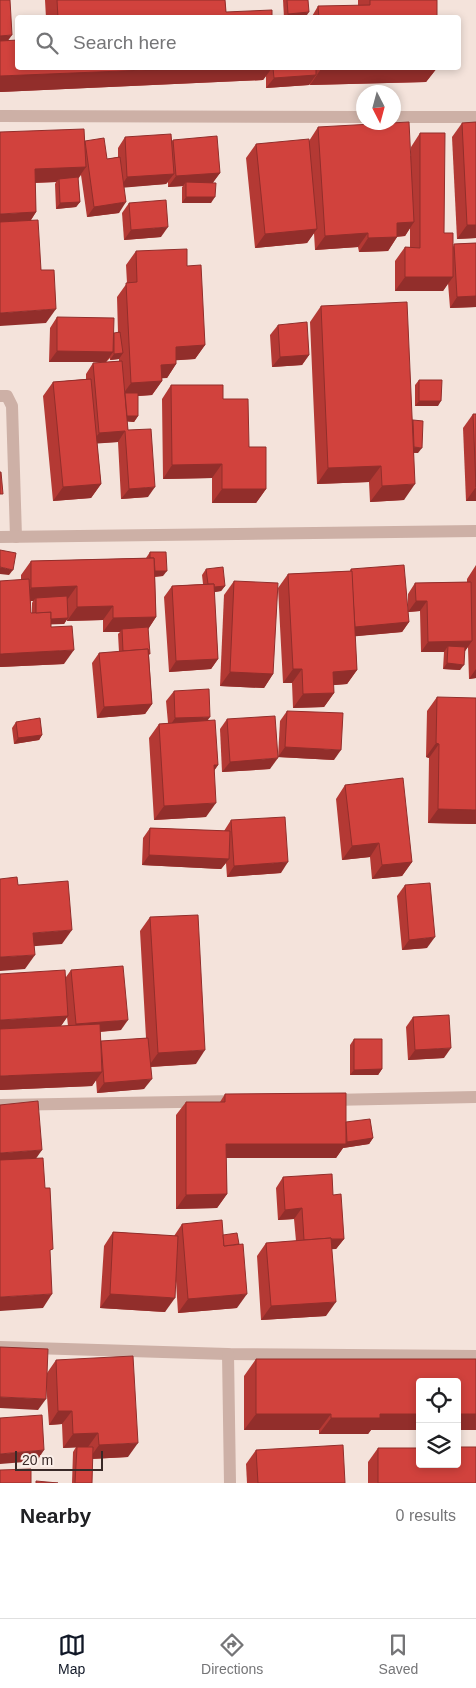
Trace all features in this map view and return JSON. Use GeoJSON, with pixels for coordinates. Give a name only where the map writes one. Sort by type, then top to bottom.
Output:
{"type":"FeatureCollection","features":[{"type":"Feature","properties":{"kind":"street"},"geometry":{"type":"LineString","coordinates":[[0,116],[356,117]]}},
{"type":"Feature","properties":{"kind":"street"},"geometry":{"type":"LineString","coordinates":[[401,117],[476,117]]}},
{"type":"Feature","properties":{"kind":"street"},"geometry":{"type":"LineString","coordinates":[[0,396],[7,396],[12,406],[16,537]]}},
{"type":"Feature","properties":{"kind":"street"},"geometry":{"type":"LineString","coordinates":[[0,537],[476,531]]}},
{"type":"Feature","properties":{"kind":"street"},"geometry":{"type":"LineString","coordinates":[[317,1100],[476,1097]]}},
{"type":"Feature","properties":{"kind":"street"},"geometry":{"type":"LineString","coordinates":[[0,1105],[248,1101]]}},
{"type":"Feature","properties":{"kind":"street"},"geometry":{"type":"LineString","coordinates":[[0,1347],[228,1354],[476,1356]]}},
{"type":"Feature","properties":{"kind":"street"},"geometry":{"type":"LineString","coordinates":[[228,1354],[230,1483]]}},
{"type":"Feature","properties":{"kind":"building"},"geometry":{"type":"Polygon","coordinates":[[[0,0],[10,0],[12,35],[0,36],[0,0]]]}},
{"type":"Feature","properties":{"kind":"building"},"geometry":{"type":"Polygon","coordinates":[[[57,0],[225,0],[226,12],[272,10],[272,15],[58,15],[57,0]]]}},
{"type":"Feature","properties":{"kind":"building"},"geometry":{"type":"Polygon","coordinates":[[[287,0],[308,0],[309,12],[288,14],[287,0]]]}},
{"type":"Feature","properties":{"kind":"building"},"geometry":{"type":"Polygon","coordinates":[[[370,0],[437,0],[437,15],[319,15],[318,6],[370,5],[370,0]]]}},
{"type":"Feature","properties":{"kind":"building"},"geometry":{"type":"Polygon","coordinates":[[[15,40],[15,70],[146,70],[0,76],[0,41],[15,40]]]}},
{"type":"Feature","properties":{"kind":"building"},"geometry":{"type":"Polygon","coordinates":[[[273,70],[316,70],[316,75],[274,78],[273,70]]]}},
{"type":"Feature","properties":{"kind":"building"},"geometry":{"type":"Polygon","coordinates":[[[401,122],[409,122],[414,222],[397,223],[397,237],[368,238],[368,233],[325,236],[318,127],[356,125],[356,130],[401,130],[401,122]]]}},
{"type":"Feature","properties":{"kind":"building"},"geometry":{"type":"Polygon","coordinates":[[[476,122],[476,225],[467,225],[462,123],[476,122]]]}},
{"type":"Feature","properties":{"kind":"building"},"geometry":{"type":"Polygon","coordinates":[[[84,129],[86,167],[35,169],[36,212],[0,214],[0,132],[84,129]]]}},
{"type":"Feature","properties":{"kind":"building"},"geometry":{"type":"Polygon","coordinates":[[[420,133],[445,133],[444,233],[453,233],[453,277],[405,277],[405,247],[420,248],[420,133]]]}},
{"type":"Feature","properties":{"kind":"building"},"geometry":{"type":"Polygon","coordinates":[[[171,134],[174,174],[127,177],[125,137],[171,134]]]}},
{"type":"Feature","properties":{"kind":"building"},"geometry":{"type":"Polygon","coordinates":[[[217,136],[220,173],[176,176],[173,140],[217,136]]]}},
{"type":"Feature","properties":{"kind":"building"},"geometry":{"type":"Polygon","coordinates":[[[104,138],[107,159],[120,157],[126,202],[94,207],[85,141],[104,138]]]}},
{"type":"Feature","properties":{"kind":"building"},"geometry":{"type":"Polygon","coordinates":[[[309,139],[317,229],[265,234],[256,144],[309,139]]]}},
{"type":"Feature","properties":{"kind":"building"},"geometry":{"type":"Polygon","coordinates":[[[78,177],[80,202],[60,203],[59,179],[78,177]]]}},
{"type":"Feature","properties":{"kind":"building"},"geometry":{"type":"Polygon","coordinates":[[[186,182],[216,183],[215,197],[186,197],[186,182]]]}},
{"type":"Feature","properties":{"kind":"building"},"geometry":{"type":"Polygon","coordinates":[[[166,200],[168,227],[131,230],[129,203],[166,200]]]}},
{"type":"Feature","properties":{"kind":"building"},"geometry":{"type":"Polygon","coordinates":[[[38,220],[41,270],[54,270],[56,309],[0,313],[0,222],[38,220]]]}},
{"type":"Feature","properties":{"kind":"building"},"geometry":{"type":"Polygon","coordinates":[[[476,243],[476,296],[457,297],[454,244],[476,243]]]}},
{"type":"Feature","properties":{"kind":"building"},"geometry":{"type":"Polygon","coordinates":[[[187,249],[187,266],[201,265],[205,345],[176,347],[176,364],[161,365],[162,381],[131,383],[126,283],[137,282],[136,251],[187,249]]]}},
{"type":"Feature","properties":{"kind":"building"},"geometry":{"type":"Polygon","coordinates":[[[407,302],[415,484],[382,486],[381,466],[328,468],[321,306],[407,302]]]}},
{"type":"Feature","properties":{"kind":"building"},"geometry":{"type":"Polygon","coordinates":[[[57,317],[114,318],[113,352],[57,351],[57,317]]]}},
{"type":"Feature","properties":{"kind":"building"},"geometry":{"type":"Polygon","coordinates":[[[307,322],[309,355],[280,357],[278,325],[307,322]]]}},
{"type":"Feature","properties":{"kind":"building"},"geometry":{"type":"Polygon","coordinates":[[[120,332],[123,353],[114,354],[114,333],[120,332]]]}},
{"type":"Feature","properties":{"kind":"building"},"geometry":{"type":"Polygon","coordinates":[[[122,361],[128,430],[151,429],[155,487],[129,489],[125,431],[99,433],[93,363],[122,361]]]}},
{"type":"Feature","properties":{"kind":"building"},"geometry":{"type":"Polygon","coordinates":[[[91,379],[101,484],[63,487],[53,382],[91,379]]]}},
{"type":"Feature","properties":{"kind":"building"},"geometry":{"type":"Polygon","coordinates":[[[419,380],[442,380],[441,401],[419,401],[419,380]]]}},
{"type":"Feature","properties":{"kind":"building"},"geometry":{"type":"Polygon","coordinates":[[[171,385],[223,385],[223,399],[248,399],[249,447],[266,447],[266,489],[222,489],[222,464],[172,465],[171,385]]]}},
{"type":"Feature","properties":{"kind":"building"},"geometry":{"type":"Polygon","coordinates":[[[125,393],[138,393],[138,416],[127,416],[125,393]]]}},
{"type":"Feature","properties":{"kind":"building"},"geometry":{"type":"Polygon","coordinates":[[[473,414],[476,414],[476,487],[473,414]]]}},
{"type":"Feature","properties":{"kind":"building"},"geometry":{"type":"Polygon","coordinates":[[[413,420],[423,421],[422,448],[414,447],[413,420]]]}},
{"type":"Feature","properties":{"kind":"building"},"geometry":{"type":"Polygon","coordinates":[[[1,472],[3,494],[0,494],[1,472]]]}},
{"type":"Feature","properties":{"kind":"building"},"geometry":{"type":"Polygon","coordinates":[[[0,550],[16,553],[13,570],[0,567],[0,550]]]}},
{"type":"Feature","properties":{"kind":"building"},"geometry":{"type":"Polygon","coordinates":[[[150,552],[166,552],[167,571],[155,571],[154,558],[150,558],[150,552]]]}},
{"type":"Feature","properties":{"kind":"building"},"geometry":{"type":"Polygon","coordinates":[[[154,558],[156,617],[113,618],[113,606],[77,607],[77,586],[31,588],[31,561],[154,558]]]}},
{"type":"Feature","properties":{"kind":"building"},"geometry":{"type":"Polygon","coordinates":[[[404,565],[409,622],[355,627],[351,569],[404,565]]]}},
{"type":"Feature","properties":{"kind":"building"},"geometry":{"type":"Polygon","coordinates":[[[223,567],[225,586],[214,587],[214,584],[208,584],[206,569],[223,567]]]}},
{"type":"Feature","properties":{"kind":"building"},"geometry":{"type":"Polygon","coordinates":[[[352,571],[357,670],[333,672],[334,693],[303,694],[302,669],[293,669],[288,574],[352,571]]]}},
{"type":"Feature","properties":{"kind":"building"},"geometry":{"type":"Polygon","coordinates":[[[29,579],[31,613],[51,612],[51,627],[72,626],[74,650],[0,654],[0,581],[29,579]]]}},
{"type":"Feature","properties":{"kind":"building"},"geometry":{"type":"Polygon","coordinates":[[[234,581],[278,583],[273,674],[230,672],[234,581]]]}},
{"type":"Feature","properties":{"kind":"building"},"geometry":{"type":"Polygon","coordinates":[[[471,582],[472,641],[428,642],[427,601],[416,601],[415,583],[471,582]]]}},
{"type":"Feature","properties":{"kind":"building"},"geometry":{"type":"Polygon","coordinates":[[[214,584],[218,659],[176,661],[172,586],[214,584]]]}},
{"type":"Feature","properties":{"kind":"building"},"geometry":{"type":"Polygon","coordinates":[[[67,596],[68,618],[51,619],[51,612],[36,613],[36,598],[67,596]]]}},
{"type":"Feature","properties":{"kind":"building"},"geometry":{"type":"Polygon","coordinates":[[[148,627],[150,654],[148,649],[123,651],[122,629],[148,627]]]}},
{"type":"Feature","properties":{"kind":"building"},"geometry":{"type":"Polygon","coordinates":[[[448,646],[465,647],[464,665],[447,663],[448,646]]]}},
{"type":"Feature","properties":{"kind":"building"},"geometry":{"type":"Polygon","coordinates":[[[148,649],[152,704],[104,707],[99,653],[148,649]]]}},
{"type":"Feature","properties":{"kind":"building"},"geometry":{"type":"Polygon","coordinates":[[[209,689],[210,717],[175,718],[174,691],[209,689]]]}},
{"type":"Feature","properties":{"kind":"building"},"geometry":{"type":"Polygon","coordinates":[[[437,697],[476,698],[476,810],[438,809],[439,744],[436,743],[437,697]]]}},
{"type":"Feature","properties":{"kind":"building"},"geometry":{"type":"Polygon","coordinates":[[[287,711],[343,713],[341,750],[285,747],[287,711]]]}},
{"type":"Feature","properties":{"kind":"building"},"geometry":{"type":"Polygon","coordinates":[[[275,716],[278,758],[230,762],[227,719],[275,716]]]}},
{"type":"Feature","properties":{"kind":"building"},"geometry":{"type":"Polygon","coordinates":[[[40,718],[42,735],[18,738],[16,722],[40,718]]]}},
{"type":"Feature","properties":{"kind":"building"},"geometry":{"type":"Polygon","coordinates":[[[215,720],[218,765],[214,765],[216,803],[164,806],[159,724],[215,720]]]}},
{"type":"Feature","properties":{"kind":"building"},"geometry":{"type":"Polygon","coordinates":[[[403,778],[412,862],[382,865],[379,843],[352,846],[345,785],[403,778]]]}},
{"type":"Feature","properties":{"kind":"building"},"geometry":{"type":"Polygon","coordinates":[[[285,817],[288,862],[234,866],[231,820],[285,817]]]}},
{"type":"Feature","properties":{"kind":"building"},"geometry":{"type":"Polygon","coordinates":[[[150,828],[230,831],[229,859],[149,855],[150,828]]]}},
{"type":"Feature","properties":{"kind":"building"},"geometry":{"type":"Polygon","coordinates":[[[17,877],[18,885],[68,881],[72,930],[33,933],[35,955],[0,957],[0,879],[17,877]]]}},
{"type":"Feature","properties":{"kind":"building"},"geometry":{"type":"Polygon","coordinates":[[[430,883],[435,937],[409,940],[405,885],[430,883]]]}},
{"type":"Feature","properties":{"kind":"building"},"geometry":{"type":"Polygon","coordinates":[[[198,915],[205,1050],[158,1053],[150,917],[198,915]]]}},
{"type":"Feature","properties":{"kind":"building"},"geometry":{"type":"Polygon","coordinates":[[[123,966],[128,1020],[76,1024],[71,970],[123,966]]]}},
{"type":"Feature","properties":{"kind":"building"},"geometry":{"type":"Polygon","coordinates":[[[65,970],[68,1016],[0,1020],[0,974],[65,970]]]}},
{"type":"Feature","properties":{"kind":"building"},"geometry":{"type":"Polygon","coordinates":[[[449,1015],[451,1048],[415,1050],[413,1017],[449,1015]]]}},
{"type":"Feature","properties":{"kind":"building"},"geometry":{"type":"Polygon","coordinates":[[[100,1024],[102,1072],[0,1076],[0,1029],[100,1024]]]}},
{"type":"Feature","properties":{"kind":"building"},"geometry":{"type":"Polygon","coordinates":[[[148,1038],[152,1079],[104,1083],[101,1041],[148,1038]]]}},
{"type":"Feature","properties":{"kind":"building"},"geometry":{"type":"Polygon","coordinates":[[[354,1039],[382,1039],[382,1069],[354,1070],[354,1039]]]}},
{"type":"Feature","properties":{"kind":"building"},"geometry":{"type":"Polygon","coordinates":[[[346,1093],[346,1144],[226,1144],[227,1194],[186,1195],[186,1102],[225,1102],[225,1094],[346,1093]]]}},
{"type":"Feature","properties":{"kind":"building"},"geometry":{"type":"Polygon","coordinates":[[[38,1101],[42,1150],[0,1153],[0,1105],[38,1101]]]}},
{"type":"Feature","properties":{"kind":"building"},"geometry":{"type":"Polygon","coordinates":[[[370,1119],[373,1138],[347,1142],[346,1122],[370,1119]]]}},
{"type":"Feature","properties":{"kind":"building"},"geometry":{"type":"Polygon","coordinates":[[[43,1158],[45,1188],[50,1188],[53,1249],[50,1250],[52,1294],[0,1297],[0,1160],[43,1158]]]}},
{"type":"Feature","properties":{"kind":"building"},"geometry":{"type":"Polygon","coordinates":[[[332,1174],[333,1195],[341,1194],[344,1239],[304,1240],[302,1208],[285,1210],[283,1177],[332,1174]]]}},
{"type":"Feature","properties":{"kind":"building"},"geometry":{"type":"Polygon","coordinates":[[[222,1220],[224,1246],[243,1244],[247,1294],[188,1299],[182,1224],[222,1220]]]}},
{"type":"Feature","properties":{"kind":"building"},"geometry":{"type":"Polygon","coordinates":[[[113,1232],[178,1236],[175,1298],[110,1294],[113,1232]]]}},
{"type":"Feature","properties":{"kind":"building"},"geometry":{"type":"Polygon","coordinates":[[[237,1233],[239,1244],[224,1246],[223,1235],[237,1233]]]}},
{"type":"Feature","properties":{"kind":"building"},"geometry":{"type":"Polygon","coordinates":[[[331,1238],[336,1302],[271,1306],[266,1243],[331,1238]]]}},
{"type":"Feature","properties":{"kind":"building"},"geometry":{"type":"Polygon","coordinates":[[[0,1347],[48,1349],[46,1399],[0,1397],[0,1347]]]}},
{"type":"Feature","properties":{"kind":"building"},"geometry":{"type":"Polygon","coordinates":[[[133,1356],[138,1443],[99,1445],[98,1433],[73,1434],[72,1411],[58,1411],[56,1360],[133,1356]]]}},
{"type":"Feature","properties":{"kind":"building"},"geometry":{"type":"Polygon","coordinates":[[[256,1359],[476,1359],[476,1414],[461,1414],[461,1378],[416,1378],[416,1414],[380,1414],[380,1418],[331,1418],[331,1414],[256,1414],[256,1359]]]}},
{"type":"Feature","properties":{"kind":"building"},"geometry":{"type":"Polygon","coordinates":[[[42,1415],[44,1450],[0,1454],[0,1418],[42,1415]]]}},
{"type":"Feature","properties":{"kind":"building"},"geometry":{"type":"Polygon","coordinates":[[[343,1445],[345,1483],[258,1483],[256,1450],[343,1445]]]}},
{"type":"Feature","properties":{"kind":"building"},"geometry":{"type":"Polygon","coordinates":[[[77,1447],[93,1447],[92,1483],[75,1483],[77,1447]]]}},
{"type":"Feature","properties":{"kind":"building"},"geometry":{"type":"Polygon","coordinates":[[[461,1447],[476,1447],[476,1483],[378,1483],[378,1448],[416,1448],[416,1468],[461,1468],[461,1447]]]}},
{"type":"Feature","properties":{"kind":"building"},"geometry":{"type":"Polygon","coordinates":[[[31,1469],[31,1483],[0,1483],[0,1470],[31,1469]]]}},
{"type":"Feature","properties":{"kind":"building"},"geometry":{"type":"Polygon","coordinates":[[[36,1481],[58,1483],[36,1483],[36,1481]]]}}]}
